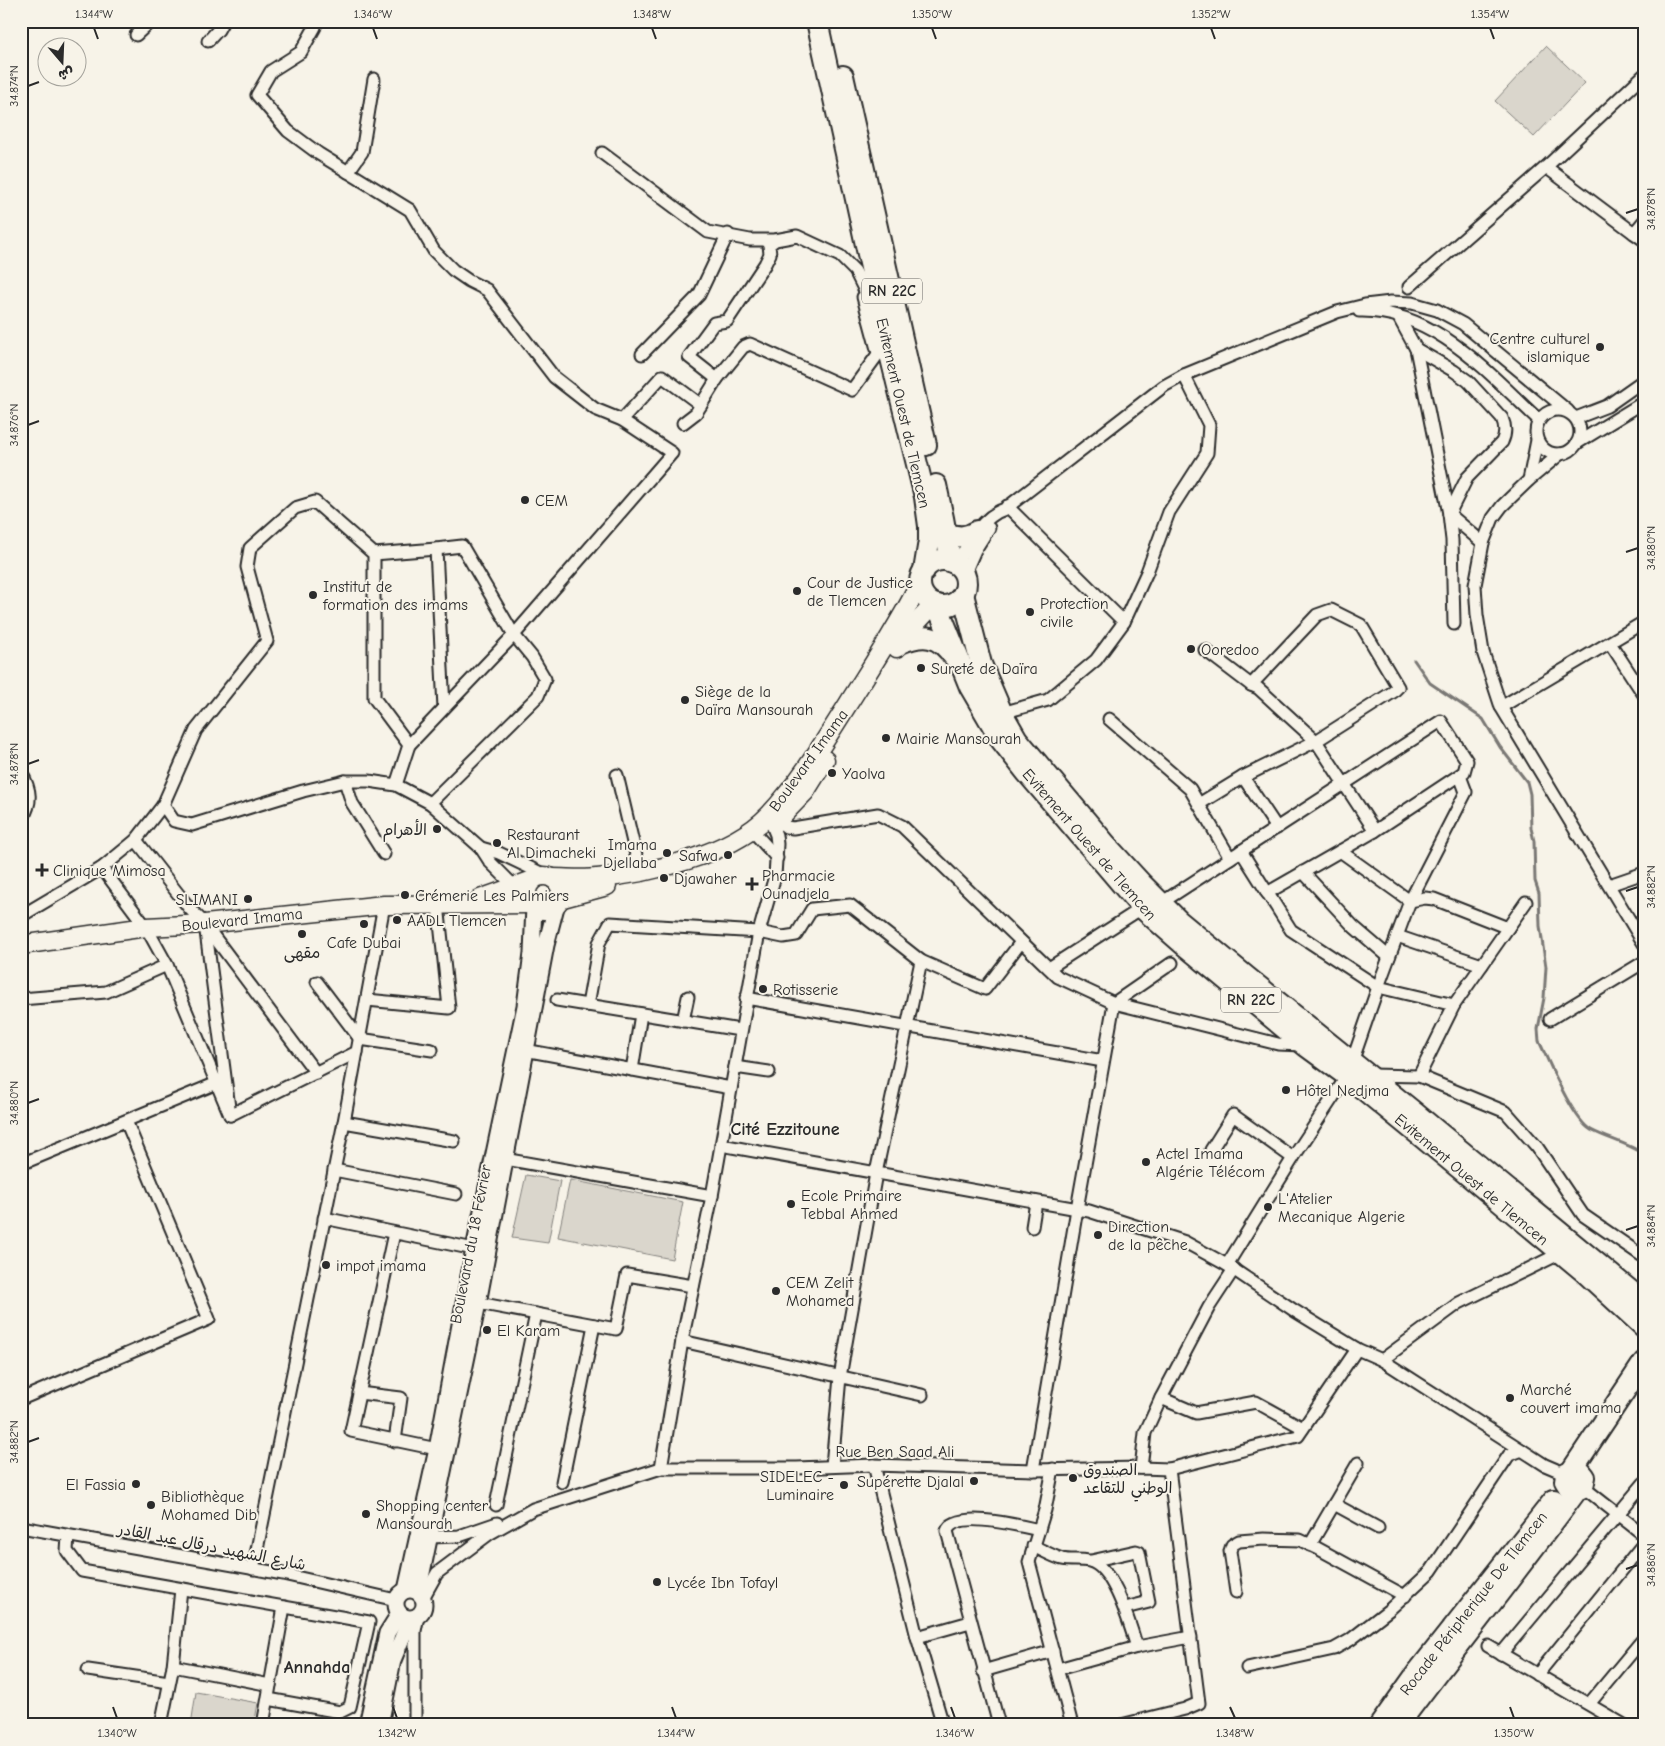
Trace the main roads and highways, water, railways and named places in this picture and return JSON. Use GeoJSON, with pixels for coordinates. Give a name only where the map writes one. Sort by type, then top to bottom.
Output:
{"type":"FeatureCollection","features":[{"type":"Feature","properties":{"kind":"highway","name":"Evitement Ouest de Tlemcen"},"geometry":{"type":"LineString","coordinates":[[817,21],[883,342],[928,512],[929,541],[922,577]]}},
{"type":"Feature","properties":{"kind":"highway","name":"Evitement Ouest de Tlemcen"},"geometry":{"type":"LineString","coordinates":[[831,21],[946,532],[959,574],[981,664],[1002,712],[1017,738],[1109,848],[1184,944],[1306,1046],[1349,1069],[1368,1075],[1644,1302]]}},
{"type":"Feature","properties":{"kind":"highway"},"geometry":{"type":"LineString","coordinates":[[946,532],[962,537],[977,531]]}},
{"type":"Feature","properties":{"kind":"highway"},"geometry":{"type":"LineString","coordinates":[[941,561],[959,574],[955,602],[949,605],[936,605],[924,596],[922,577],[931,564],[941,561]]}},
{"type":"Feature","properties":{"kind":"highway","name":"Evitement Ouest de Tlemcen"},"geometry":{"type":"LineString","coordinates":[[936,605],[960,665],[980,706],[1001,740],[1052,803],[1152,905],[1179,921],[1248,978],[1349,1069],[1644,1326]]}},
{"type":"Feature","properties":{"kind":"highway"},"geometry":{"type":"LineString","coordinates":[[900,644],[921,636],[934,639],[944,646],[960,665]]}},
{"type":"Feature","properties":{"kind":"highway"},"geometry":{"type":"LineString","coordinates":[[1398,1725],[1462,1639],[1523,1564],[1644,1362]]}},
{"type":"Feature","properties":{"kind":"highway"},"geometry":{"type":"LineString","coordinates":[[1575,1480],[1644,1386]]}},
{"type":"Feature","properties":{"kind":"highway","name":"Rocade Péripherique De Tlemcen"},"geometry":{"type":"LineString","coordinates":[[1380,1725],[1423,1666],[1555,1498],[1575,1480]]}},
{"type":"Feature","properties":{"kind":"main road","name":"Boulevard Imama"},"geometry":{"type":"LineString","coordinates":[[773,820],[793,786],[824,742],[898,625],[922,577]]}},
{"type":"Feature","properties":{"kind":"main road","name":"Boulevard Imama"},"geometry":{"type":"LineString","coordinates":[[534,889],[546,909],[558,901],[587,890],[700,865],[723,856],[773,820],[805,792],[900,644],[913,626],[936,605]]}},
{"type":"Feature","properties":{"kind":"main road","name":"Boulevard Imama"},"geometry":{"type":"LineString","coordinates":[[21,945],[146,928],[205,924],[384,905],[463,904],[534,889],[640,872],[708,853],[754,834]]}},
{"type":"Feature","properties":{"kind":"main road"},"geometry":{"type":"LineString","coordinates":[[534,889],[556,881],[560,890],[558,901]]}},
{"type":"Feature","properties":{"kind":"main road","name":"Boulevard du 18 Février"},"geometry":{"type":"LineString","coordinates":[[521,1049],[532,953],[534,889]]}},
{"type":"Feature","properties":{"kind":"main road","name":"Boulevard du 18 Février"},"geometry":{"type":"LineString","coordinates":[[410,1604],[430,1537],[478,1303],[499,1157],[521,1049],[558,901]]}},
{"type":"Feature","properties":{"kind":"main road","name":"Boulevard du 18 Février"},"geometry":{"type":"LineString","coordinates":[[410,1604],[474,1250],[499,1157]]}},
{"type":"Feature","properties":{"kind":"main road"},"geometry":{"type":"LineString","coordinates":[[368,1725],[387,1633],[410,1604]]}},
{"type":"Feature","properties":{"kind":"main road"},"geometry":{"type":"LineString","coordinates":[[380,1725],[393,1660],[410,1604]]}},
{"type":"Feature","properties":{"kind":"waterway"},"geometry":{"type":"LineString","coordinates":[[1414,660],[1430,683],[1483,719],[1500,747],[1527,782],[1530,794],[1531,828],[1534,841],[1535,881],[1539,893],[1540,926],[1546,967],[1544,998],[1538,1029],[1539,1041],[1569,1103],[1584,1124],[1591,1130],[1644,1154]]}},
{"type":"Feature","properties":{"kind":"place","name":"Centre culturel islamique"},"geometry":{"type":"Point","coordinates":[1600,347]}},
{"type":"Feature","properties":{"kind":"place","name":"CEM"},"geometry":{"type":"Point","coordinates":[525,500]}},
{"type":"Feature","properties":{"kind":"place","name":"Cour de Justice de Tlemcen"},"geometry":{"type":"Point","coordinates":[797,591]}},
{"type":"Feature","properties":{"kind":"place","name":"Institut de formation des imams"},"geometry":{"type":"Point","coordinates":[313,595]}},
{"type":"Feature","properties":{"kind":"place","name":"Protection civile"},"geometry":{"type":"Point","coordinates":[1030,612]}},
{"type":"Feature","properties":{"kind":"place","name":"Ooredoo"},"geometry":{"type":"Point","coordinates":[1191,649]}},
{"type":"Feature","properties":{"kind":"place","name":"Sureté de Daïra"},"geometry":{"type":"Point","coordinates":[921,668]}},
{"type":"Feature","properties":{"kind":"place","name":"Siège de la Daïra Mansourah"},"geometry":{"type":"Point","coordinates":[685,700]}},
{"type":"Feature","properties":{"kind":"place","name":"Mairie Mansourah"},"geometry":{"type":"Point","coordinates":[886,738]}},
{"type":"Feature","properties":{"kind":"place","name":"Yaolva"},"geometry":{"type":"Point","coordinates":[832,773]}},
{"type":"Feature","properties":{"kind":"place","name":"الأهرام"},"geometry":{"type":"Point","coordinates":[437,829]}},
{"type":"Feature","properties":{"kind":"place","name":"Restaurant Al Dimacheki"},"geometry":{"type":"Point","coordinates":[497,843]}},
{"type":"Feature","properties":{"kind":"place","name":"Imama Djellaba"},"geometry":{"type":"Point","coordinates":[667,853]}},
{"type":"Feature","properties":{"kind":"place","name":"Safwa"},"geometry":{"type":"Point","coordinates":[728,855]}},
{"type":"Feature","properties":{"kind":"place","name":"Clinique Mimosa"},"geometry":{"type":"Point","coordinates":[42,870]}},
{"type":"Feature","properties":{"kind":"place","name":"Djawaher"},"geometry":{"type":"Point","coordinates":[664,878]}},
{"type":"Feature","properties":{"kind":"place","name":"Pharmacie Ounadjela"},"geometry":{"type":"Point","coordinates":[752,884]}},
{"type":"Feature","properties":{"kind":"place","name":"Crémerie Les Palmiers"},"geometry":{"type":"Point","coordinates":[405,895]}},
{"type":"Feature","properties":{"kind":"place","name":"SLIMANI"},"geometry":{"type":"Point","coordinates":[248,899]}},
{"type":"Feature","properties":{"kind":"place","name":"AADL Tlemcen"},"geometry":{"type":"Point","coordinates":[397,920]}},
{"type":"Feature","properties":{"kind":"place","name":"Cafe Dubai"},"geometry":{"type":"Point","coordinates":[364,924]}},
{"type":"Feature","properties":{"kind":"place","name":"مقهى"},"geometry":{"type":"Point","coordinates":[302,934]}},
{"type":"Feature","properties":{"kind":"place","name":"Rotisserie"},"geometry":{"type":"Point","coordinates":[763,989]}},
{"type":"Feature","properties":{"kind":"place","name":"Hôtel Nedjma"},"geometry":{"type":"Point","coordinates":[1286,1090]}},
{"type":"Feature","properties":{"kind":"place","name":"Actel Imama Algérie Télécom"},"geometry":{"type":"Point","coordinates":[1146,1162]}},
{"type":"Feature","properties":{"kind":"place","name":"Ecole Primaire Tebbal Ahmed"},"geometry":{"type":"Point","coordinates":[791,1204]}},
{"type":"Feature","properties":{"kind":"place","name":"L'Atelier Mecanique Algerie"},"geometry":{"type":"Point","coordinates":[1268,1207]}},
{"type":"Feature","properties":{"kind":"place","name":"Direction de la pêche"},"geometry":{"type":"Point","coordinates":[1098,1235]}},
{"type":"Feature","properties":{"kind":"place","name":"impot imama"},"geometry":{"type":"Point","coordinates":[326,1265]}},
{"type":"Feature","properties":{"kind":"place","name":"CEM Zelit Mohamed"},"geometry":{"type":"Point","coordinates":[776,1291]}},
{"type":"Feature","properties":{"kind":"place","name":"El Karam"},"geometry":{"type":"Point","coordinates":[487,1330]}},
{"type":"Feature","properties":{"kind":"place","name":"Marché couvert imama"},"geometry":{"type":"Point","coordinates":[1510,1398]}},
{"type":"Feature","properties":{"kind":"place","name":"الصندوق الوطني للتقاعد"},"geometry":{"type":"Point","coordinates":[1073,1478]}},
{"type":"Feature","properties":{"kind":"place","name":"Supérette Djalal"},"geometry":{"type":"Point","coordinates":[974,1481]}},
{"type":"Feature","properties":{"kind":"place","name":"El Fassia"},"geometry":{"type":"Point","coordinates":[136,1484]}},
{"type":"Feature","properties":{"kind":"place","name":"SIDELEC - Luminaire"},"geometry":{"type":"Point","coordinates":[844,1485]}},
{"type":"Feature","properties":{"kind":"place","name":"Bibliothèque Mohamed Dib"},"geometry":{"type":"Point","coordinates":[151,1505]}},
{"type":"Feature","properties":{"kind":"place","name":"Shopping center Mansourah"},"geometry":{"type":"Point","coordinates":[366,1514]}},
{"type":"Feature","properties":{"kind":"place","name":"Lycée Ibn Tofayl"},"geometry":{"type":"Point","coordinates":[657,1582]}},
{"type":"Feature","properties":{"kind":"district","name":"Cité Ezzitoune"},"geometry":{"type":"Point","coordinates":[785,1129]}},
{"type":"Feature","properties":{"kind":"district","name":"Annahda"},"geometry":{"type":"Point","coordinates":[317,1667]}}]}
